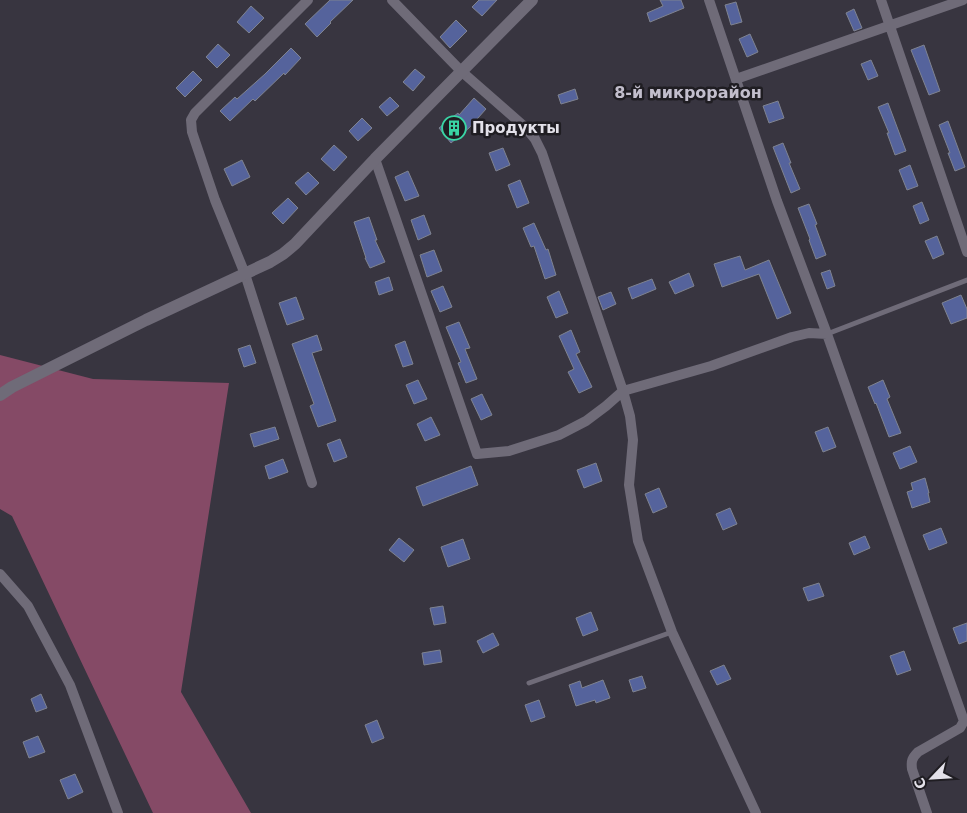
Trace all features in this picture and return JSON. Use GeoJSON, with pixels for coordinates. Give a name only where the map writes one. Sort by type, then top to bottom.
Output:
{"type":"FeatureCollection","features":[{"type":"Feature","properties":{"kind":"street"},"geometry":{"type":"LineString","coordinates":[[308,0],[195,113],[191,120],[192,132],[215,200],[245,274],[312,483]]}},
{"type":"Feature","properties":{"kind":"street"},"geometry":{"type":"LineString","coordinates":[[392,0],[461,71],[536,139],[630,416],[633,440],[629,485],[638,541],[672,632],[756,813]]}},
{"type":"Feature","properties":{"kind":"street"},"geometry":{"type":"LineString","coordinates":[[0,394],[146,320],[270,262],[283,254],[295,244],[375,159],[532,0]]}},
{"type":"Feature","properties":{"kind":"street"},"geometry":{"type":"LineString","coordinates":[[709,0],[777,202],[827,334],[964,721],[960,728],[918,752],[911,762],[927,813]]}},
{"type":"Feature","properties":{"kind":"street"},"geometry":{"type":"LineString","coordinates":[[881,0],[967,252]]}},
{"type":"Feature","properties":{"kind":"street"},"geometry":{"type":"LineString","coordinates":[[736,79],[963,0]]}},
{"type":"Feature","properties":{"kind":"street"},"geometry":{"type":"LineString","coordinates":[[375,159],[478,454],[509,451],[559,435],[586,421],[623,391],[711,366],[792,337],[809,333],[827,334]]}},
{"type":"Feature","properties":{"kind":"street"},"geometry":{"type":"LineString","coordinates":[[0,574],[28,606],[70,685],[118,813]]}},
{"type":"Feature","properties":{"kind":"lane"},"geometry":{"type":"LineString","coordinates":[[827,334],[967,280]]}},
{"type":"Feature","properties":{"kind":"lane"},"geometry":{"type":"LineString","coordinates":[[529,683],[672,632]]}},
{"type":"Feature","properties":{"kind":"shaded area"},"geometry":{"type":"Polygon","coordinates":[[[0,355],[93,379],[229,383],[181,692],[251,813],[153,813],[12,516],[0,509],[0,355]]]}},
{"type":"Feature","properties":{"kind":"building"},"geometry":{"type":"Polygon","coordinates":[[[330,0],[353,0],[317,37],[305,24],[330,0]]]}},
{"type":"Feature","properties":{"kind":"building"},"geometry":{"type":"Polygon","coordinates":[[[479,0],[497,0],[482,16],[472,7],[479,0]]]}},
{"type":"Feature","properties":{"kind":"building"},"geometry":{"type":"Polygon","coordinates":[[[660,0],[681,0],[684,8],[650,22],[647,13],[663,6],[660,0]]]}},
{"type":"Feature","properties":{"kind":"building"},"geometry":{"type":"Polygon","coordinates":[[[736,2],[742,22],[731,25],[725,5],[736,2]]]}},
{"type":"Feature","properties":{"kind":"building"},"geometry":{"type":"Polygon","coordinates":[[[251,6],[264,18],[249,33],[237,22],[251,6]]]}},
{"type":"Feature","properties":{"kind":"building"},"geometry":{"type":"Polygon","coordinates":[[[854,9],[862,28],[854,31],[846,13],[854,9]]]}},
{"type":"Feature","properties":{"kind":"building"},"geometry":{"type":"Polygon","coordinates":[[[456,20],[467,31],[450,48],[440,37],[456,20]]]}},
{"type":"Feature","properties":{"kind":"building"},"geometry":{"type":"Polygon","coordinates":[[[750,34],[758,52],[747,57],[739,39],[750,34]]]}},
{"type":"Feature","properties":{"kind":"building"},"geometry":{"type":"Polygon","coordinates":[[[218,44],[230,55],[217,68],[206,57],[218,44]]]}},
{"type":"Feature","properties":{"kind":"building"},"geometry":{"type":"Polygon","coordinates":[[[924,45],[940,91],[929,95],[911,50],[924,45]]]}},
{"type":"Feature","properties":{"kind":"building"},"geometry":{"type":"Polygon","coordinates":[[[291,48],[301,58],[285,75],[284,73],[255,101],[253,99],[230,121],[220,111],[235,97],[237,99],[291,48]]]}},
{"type":"Feature","properties":{"kind":"building"},"geometry":{"type":"Polygon","coordinates":[[[871,60],[878,76],[868,80],[861,64],[871,60]]]}},
{"type":"Feature","properties":{"kind":"building"},"geometry":{"type":"Polygon","coordinates":[[[415,69],[425,77],[413,91],[403,82],[415,69]]]}},
{"type":"Feature","properties":{"kind":"building"},"geometry":{"type":"Polygon","coordinates":[[[193,71],[202,80],[185,97],[176,88],[193,71]]]}},
{"type":"Feature","properties":{"kind":"building"},"geometry":{"type":"Polygon","coordinates":[[[575,89],[578,99],[561,104],[558,95],[575,89]]]}},
{"type":"Feature","properties":{"kind":"building"},"geometry":{"type":"Polygon","coordinates":[[[390,97],[399,106],[387,116],[379,107],[390,97]]]}},
{"type":"Feature","properties":{"kind":"building"},"geometry":{"type":"Polygon","coordinates":[[[474,98],[486,109],[469,128],[451,143],[439,128],[458,113],[459,115],[474,98]]]}},
{"type":"Feature","properties":{"kind":"building"},"geometry":{"type":"Polygon","coordinates":[[[778,101],[784,118],[769,123],[763,106],[778,101]]]}},
{"type":"Feature","properties":{"kind":"building"},"geometry":{"type":"Polygon","coordinates":[[[888,103],[906,151],[895,155],[887,133],[889,133],[878,107],[888,103]]]}},
{"type":"Feature","properties":{"kind":"building"},"geometry":{"type":"Polygon","coordinates":[[[362,118],[372,128],[358,141],[349,131],[362,118]]]}},
{"type":"Feature","properties":{"kind":"building"},"geometry":{"type":"Polygon","coordinates":[[[948,121],[965,167],[955,171],[939,125],[948,121]]]}},
{"type":"Feature","properties":{"kind":"building"},"geometry":{"type":"Polygon","coordinates":[[[783,143],[800,189],[791,193],[773,147],[783,143]]]}},
{"type":"Feature","properties":{"kind":"building"},"geometry":{"type":"Polygon","coordinates":[[[334,145],[347,157],[334,171],[321,159],[334,145]]]}},
{"type":"Feature","properties":{"kind":"building"},"geometry":{"type":"Polygon","coordinates":[[[503,148],[510,165],[496,171],[489,153],[503,148]]]}},
{"type":"Feature","properties":{"kind":"building"},"geometry":{"type":"Polygon","coordinates":[[[242,160],[250,177],[232,186],[224,169],[242,160]]]}},
{"type":"Feature","properties":{"kind":"building"},"geometry":{"type":"Polygon","coordinates":[[[910,165],[918,186],[907,190],[899,170],[910,165]]]}},
{"type":"Feature","properties":{"kind":"building"},"geometry":{"type":"Polygon","coordinates":[[[408,171],[419,196],[405,201],[395,177],[408,171]]]}},
{"type":"Feature","properties":{"kind":"building"},"geometry":{"type":"Polygon","coordinates":[[[308,172],[319,183],[306,195],[295,183],[308,172]]]}},
{"type":"Feature","properties":{"kind":"building"},"geometry":{"type":"Polygon","coordinates":[[[520,180],[529,203],[517,208],[508,185],[520,180]]]}},
{"type":"Feature","properties":{"kind":"building"},"geometry":{"type":"Polygon","coordinates":[[[288,198],[298,208],[283,224],[272,213],[288,198]]]}},
{"type":"Feature","properties":{"kind":"building"},"geometry":{"type":"Polygon","coordinates":[[[922,202],[929,220],[920,224],[913,206],[922,202]]]}},
{"type":"Feature","properties":{"kind":"building"},"geometry":{"type":"Polygon","coordinates":[[[809,204],[826,255],[816,259],[798,208],[809,204]]]}},
{"type":"Feature","properties":{"kind":"building"},"geometry":{"type":"Polygon","coordinates":[[[424,215],[431,234],[418,240],[411,220],[424,215]]]}},
{"type":"Feature","properties":{"kind":"building"},"geometry":{"type":"Polygon","coordinates":[[[369,217],[377,240],[375,240],[385,262],[370,268],[354,222],[369,217]]]}},
{"type":"Feature","properties":{"kind":"building"},"geometry":{"type":"Polygon","coordinates":[[[534,223],[546,250],[548,249],[556,275],[545,279],[534,246],[531,247],[523,228],[534,223]]]}},
{"type":"Feature","properties":{"kind":"building"},"geometry":{"type":"Polygon","coordinates":[[[937,236],[944,254],[933,259],[925,241],[937,236]]]}},
{"type":"Feature","properties":{"kind":"building"},"geometry":{"type":"Polygon","coordinates":[[[434,250],[442,271],[427,277],[420,255],[434,250]]]}},
{"type":"Feature","properties":{"kind":"building"},"geometry":{"type":"Polygon","coordinates":[[[740,256],[745,270],[769,260],[791,313],[777,319],[759,274],[722,287],[714,264],[740,256]]]}},
{"type":"Feature","properties":{"kind":"building"},"geometry":{"type":"Polygon","coordinates":[[[830,270],[835,286],[827,289],[821,273],[830,270]]]}},
{"type":"Feature","properties":{"kind":"building"},"geometry":{"type":"Polygon","coordinates":[[[689,273],[694,286],[675,294],[669,282],[689,273]]]}},
{"type":"Feature","properties":{"kind":"building"},"geometry":{"type":"Polygon","coordinates":[[[389,277],[393,290],[379,295],[375,282],[389,277]]]}},
{"type":"Feature","properties":{"kind":"building"},"geometry":{"type":"Polygon","coordinates":[[[652,279],[656,289],[632,299],[628,288],[652,279]]]}},
{"type":"Feature","properties":{"kind":"building"},"geometry":{"type":"Polygon","coordinates":[[[443,286],[452,307],[440,312],[431,291],[443,286]]]}},
{"type":"Feature","properties":{"kind":"building"},"geometry":{"type":"Polygon","coordinates":[[[559,291],[568,313],[556,318],[547,297],[559,291]]]}},
{"type":"Feature","properties":{"kind":"building"},"geometry":{"type":"Polygon","coordinates":[[[611,292],[616,304],[603,310],[598,297],[611,292]]]}},
{"type":"Feature","properties":{"kind":"building"},"geometry":{"type":"Polygon","coordinates":[[[961,295],[967,309],[967,318],[951,324],[942,303],[961,295]]]}},
{"type":"Feature","properties":{"kind":"building"},"geometry":{"type":"Polygon","coordinates":[[[296,297],[304,319],[287,325],[279,303],[296,297]]]}},
{"type":"Feature","properties":{"kind":"building"},"geometry":{"type":"Polygon","coordinates":[[[459,322],[470,348],[465,349],[477,379],[466,383],[458,363],[461,362],[446,327],[459,322]]]}},
{"type":"Feature","properties":{"kind":"building"},"geometry":{"type":"Polygon","coordinates":[[[571,330],[580,352],[576,354],[592,387],[579,393],[568,372],[574,369],[559,336],[571,330]]]}},
{"type":"Feature","properties":{"kind":"building"},"geometry":{"type":"Polygon","coordinates":[[[317,335],[322,350],[312,353],[336,421],[318,427],[310,406],[314,404],[292,344],[317,335]]]}},
{"type":"Feature","properties":{"kind":"building"},"geometry":{"type":"Polygon","coordinates":[[[405,341],[413,364],[403,367],[395,345],[405,341]]]}},
{"type":"Feature","properties":{"kind":"building"},"geometry":{"type":"Polygon","coordinates":[[[250,345],[256,363],[244,367],[238,349],[250,345]]]}},
{"type":"Feature","properties":{"kind":"building"},"geometry":{"type":"Polygon","coordinates":[[[418,380],[427,399],[414,404],[406,385],[418,380]]]}},
{"type":"Feature","properties":{"kind":"building"},"geometry":{"type":"Polygon","coordinates":[[[883,380],[890,397],[887,399],[901,433],[889,437],[868,387],[883,380]]]}},
{"type":"Feature","properties":{"kind":"building"},"geometry":{"type":"Polygon","coordinates":[[[482,394],[492,415],[481,420],[471,399],[482,394]]]}},
{"type":"Feature","properties":{"kind":"building"},"geometry":{"type":"Polygon","coordinates":[[[431,417],[440,435],[425,441],[417,424],[431,417]]]}},
{"type":"Feature","properties":{"kind":"building"},"geometry":{"type":"Polygon","coordinates":[[[275,427],[279,439],[254,447],[250,434],[275,427]]]}},
{"type":"Feature","properties":{"kind":"building"},"geometry":{"type":"Polygon","coordinates":[[[828,427],[836,447],[823,452],[815,432],[828,427]]]}},
{"type":"Feature","properties":{"kind":"building"},"geometry":{"type":"Polygon","coordinates":[[[340,439],[347,457],[334,462],[327,444],[340,439]]]}},
{"type":"Feature","properties":{"kind":"building"},"geometry":{"type":"Polygon","coordinates":[[[910,446],[917,462],[900,469],[893,453],[910,446]]]}},
{"type":"Feature","properties":{"kind":"building"},"geometry":{"type":"Polygon","coordinates":[[[283,459],[288,472],[269,479],[265,466],[283,459]]]}},
{"type":"Feature","properties":{"kind":"building"},"geometry":{"type":"Polygon","coordinates":[[[596,463],[602,481],[584,488],[577,470],[596,463]]]}},
{"type":"Feature","properties":{"kind":"building"},"geometry":{"type":"Polygon","coordinates":[[[471,466],[478,485],[423,506],[416,487],[471,466]]]}},
{"type":"Feature","properties":{"kind":"building"},"geometry":{"type":"Polygon","coordinates":[[[925,478],[930,502],[912,508],[907,492],[913,490],[911,483],[925,478]]]}},
{"type":"Feature","properties":{"kind":"building"},"geometry":{"type":"Polygon","coordinates":[[[659,488],[667,507],[653,513],[645,494],[659,488]]]}},
{"type":"Feature","properties":{"kind":"building"},"geometry":{"type":"Polygon","coordinates":[[[730,508],[737,524],[723,530],[716,514],[730,508]]]}},
{"type":"Feature","properties":{"kind":"building"},"geometry":{"type":"Polygon","coordinates":[[[941,528],[947,543],[929,550],[923,535],[941,528]]]}},
{"type":"Feature","properties":{"kind":"building"},"geometry":{"type":"Polygon","coordinates":[[[865,536],[870,548],[854,555],[849,543],[865,536]]]}},
{"type":"Feature","properties":{"kind":"building"},"geometry":{"type":"Polygon","coordinates":[[[399,538],[414,550],[404,562],[389,550],[399,538]]]}},
{"type":"Feature","properties":{"kind":"building"},"geometry":{"type":"Polygon","coordinates":[[[463,539],[470,559],[448,567],[441,547],[463,539]]]}},
{"type":"Feature","properties":{"kind":"building"},"geometry":{"type":"Polygon","coordinates":[[[819,583],[824,596],[808,601],[803,588],[819,583]]]}},
{"type":"Feature","properties":{"kind":"building"},"geometry":{"type":"Polygon","coordinates":[[[443,606],[446,623],[434,625],[430,608],[443,606]]]}},
{"type":"Feature","properties":{"kind":"building"},"geometry":{"type":"Polygon","coordinates":[[[591,612],[598,630],[583,636],[576,618],[591,612]]]}},
{"type":"Feature","properties":{"kind":"building"},"geometry":{"type":"Polygon","coordinates":[[[967,623],[967,641],[959,644],[953,628],[967,623]]]}},
{"type":"Feature","properties":{"kind":"building"},"geometry":{"type":"Polygon","coordinates":[[[493,633],[499,645],[483,653],[477,641],[493,633]]]}},
{"type":"Feature","properties":{"kind":"building"},"geometry":{"type":"Polygon","coordinates":[[[440,650],[442,662],[424,665],[422,653],[440,650]]]}},
{"type":"Feature","properties":{"kind":"building"},"geometry":{"type":"Polygon","coordinates":[[[904,651],[911,670],[897,675],[890,656],[904,651]]]}},
{"type":"Feature","properties":{"kind":"building"},"geometry":{"type":"Polygon","coordinates":[[[724,665],[731,679],[717,685],[710,671],[724,665]]]}},
{"type":"Feature","properties":{"kind":"building"},"geometry":{"type":"Polygon","coordinates":[[[642,676],[646,688],[633,692],[629,680],[642,676]]]}},
{"type":"Feature","properties":{"kind":"building"},"geometry":{"type":"Polygon","coordinates":[[[603,680],[610,698],[596,703],[595,700],[576,706],[569,685],[580,681],[582,688],[603,680]]]}},
{"type":"Feature","properties":{"kind":"building"},"geometry":{"type":"Polygon","coordinates":[[[41,694],[47,708],[36,712],[31,699],[41,694]]]}},
{"type":"Feature","properties":{"kind":"building"},"geometry":{"type":"Polygon","coordinates":[[[539,700],[545,717],[531,722],[525,705],[539,700]]]}},
{"type":"Feature","properties":{"kind":"building"},"geometry":{"type":"Polygon","coordinates":[[[377,720],[384,738],[372,743],[365,725],[377,720]]]}},
{"type":"Feature","properties":{"kind":"building"},"geometry":{"type":"Polygon","coordinates":[[[38,736],[45,752],[29,758],[23,742],[38,736]]]}},
{"type":"Feature","properties":{"kind":"building"},"geometry":{"type":"Polygon","coordinates":[[[75,774],[83,792],[68,799],[60,780],[75,774]]]}},
{"type":"Feature","properties":{"kind":"place","name":"Продукты"},"geometry":{"type":"Point","coordinates":[454,128]}},
{"type":"Feature","properties":{"kind":"district","name":"8-й микрорайон"},"geometry":{"type":"Point","coordinates":[688,92]}}]}
